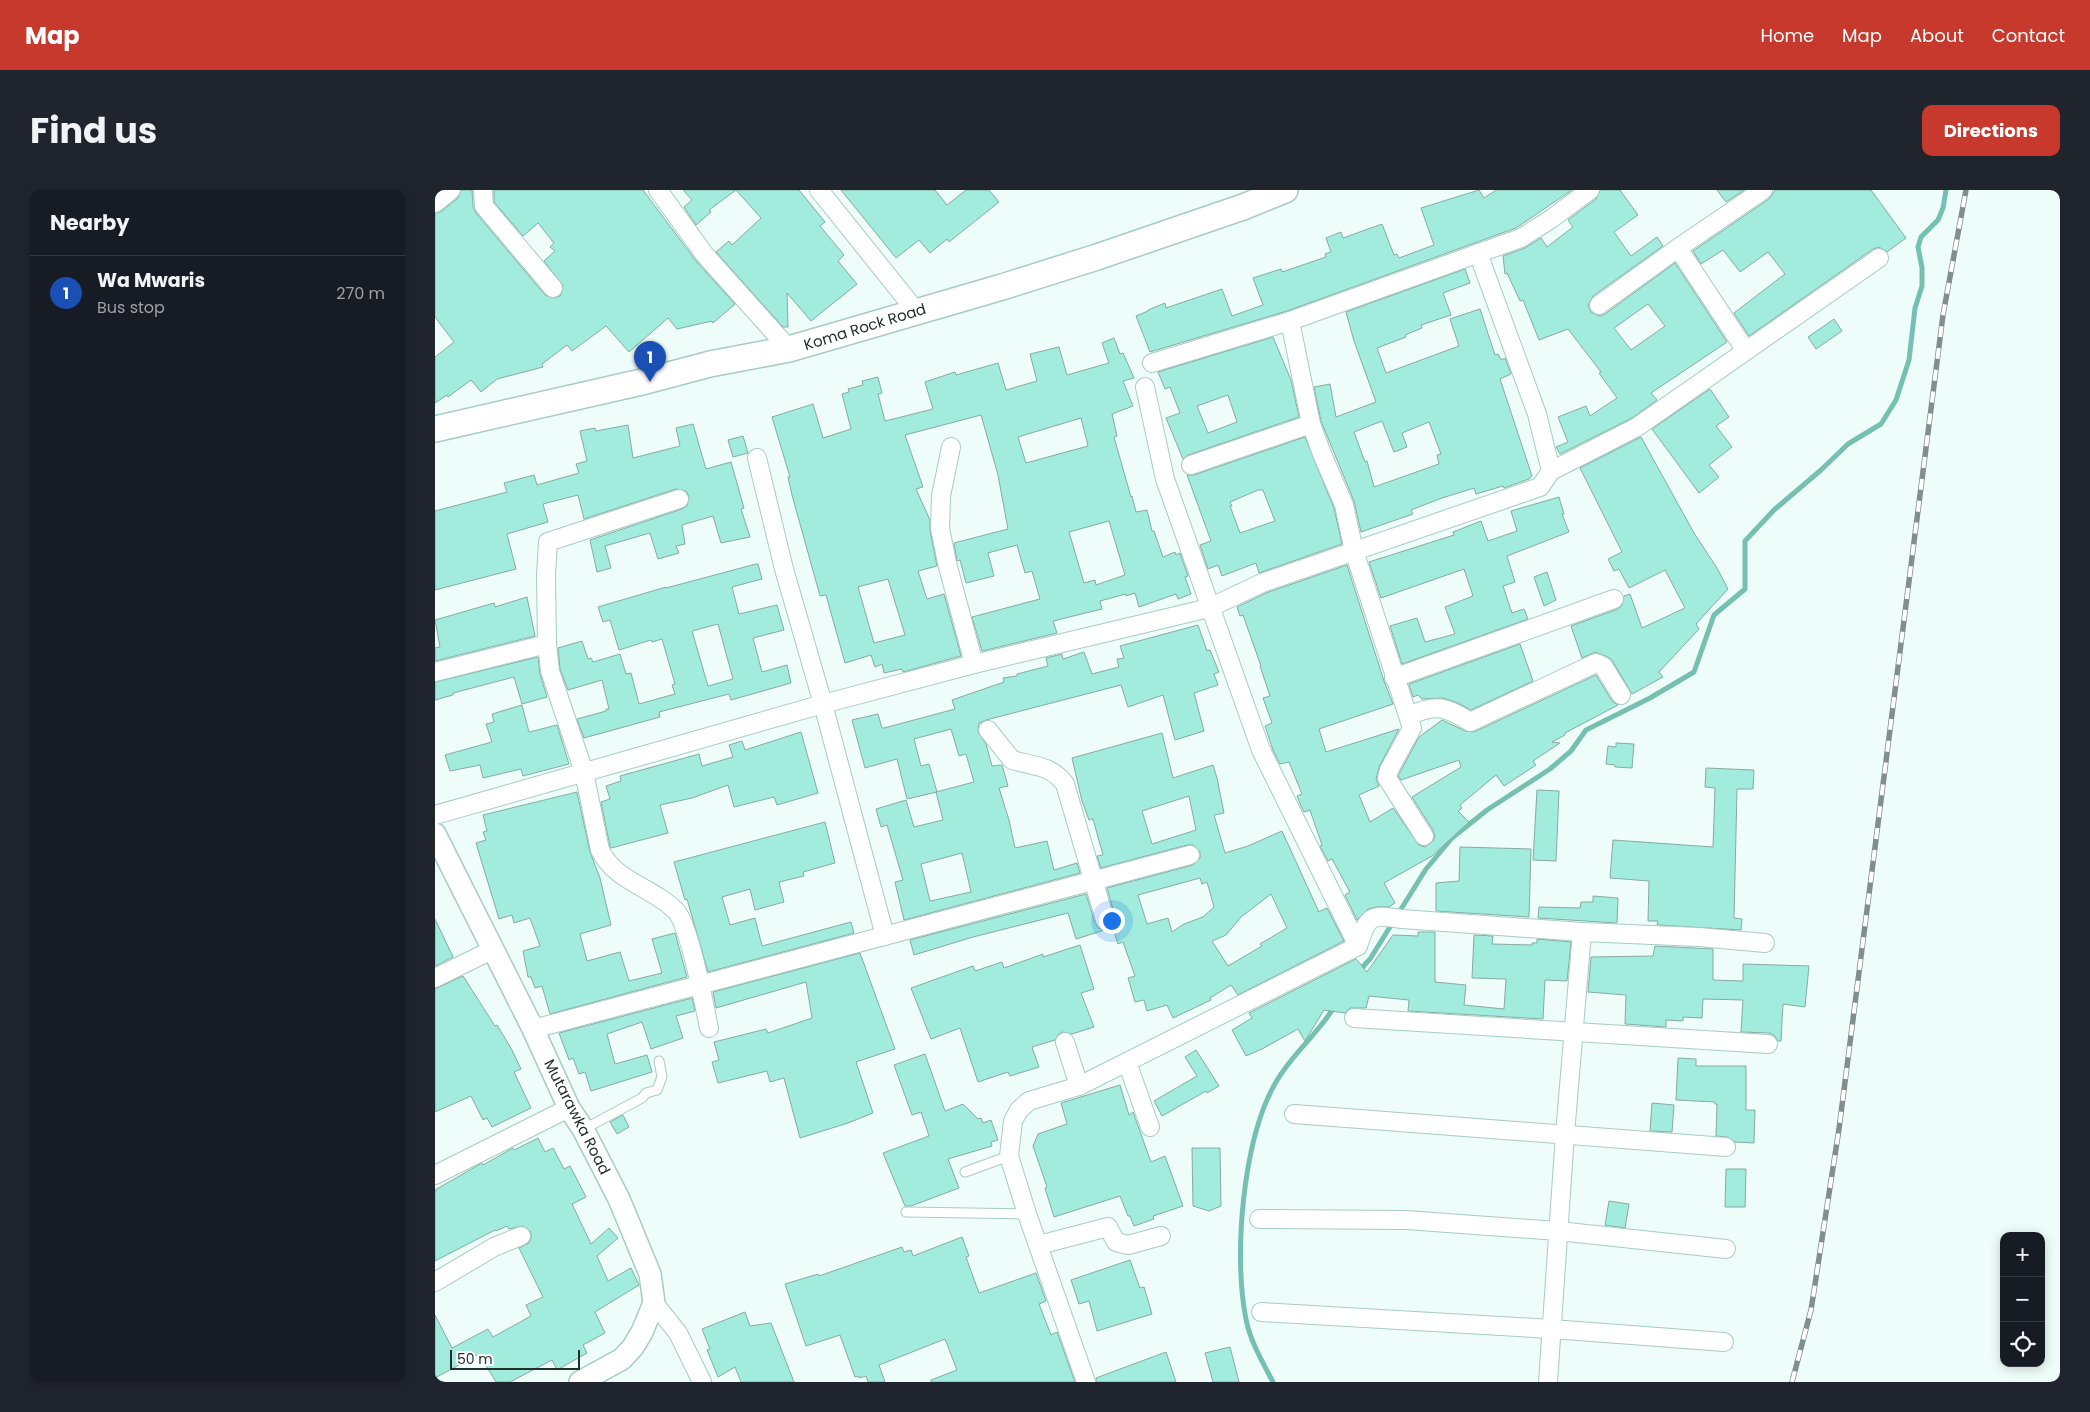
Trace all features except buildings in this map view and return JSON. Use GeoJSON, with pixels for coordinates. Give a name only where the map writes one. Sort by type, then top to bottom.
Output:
{"type":"FeatureCollection","features":[{"type":"Feature","properties":{"kind":"main road","name":"Koma Rock Road"},"geometry":{"type":"LineString","coordinates":[[435,429],[646,381],[710,364],[789,349],[1097,257],[1285,190]]}},
{"type":"Feature","properties":{"kind":"street"},"geometry":{"type":"LineString","coordinates":[[435,204],[451,190]]}},
{"type":"Feature","properties":{"kind":"street"},"geometry":{"type":"LineString","coordinates":[[483,190],[484,206],[553,288]]}},
{"type":"Feature","properties":{"kind":"street"},"geometry":{"type":"LineString","coordinates":[[658,190],[705,255],[789,349]]}},
{"type":"Feature","properties":{"kind":"street"},"geometry":{"type":"LineString","coordinates":[[819,190],[916,312]]}},
{"type":"Feature","properties":{"kind":"street"},"geometry":{"type":"LineString","coordinates":[[1152,363],[1290,321],[1521,238],[1551,219],[1590,190]]}},
{"type":"Feature","properties":{"kind":"street"},"geometry":{"type":"LineString","coordinates":[[1599,305],[1763,190]]}},
{"type":"Feature","properties":{"kind":"street"},"geometry":{"type":"LineString","coordinates":[[1678,248],[1746,351]]}},
{"type":"Feature","properties":{"kind":"street"},"geometry":{"type":"LineString","coordinates":[[1478,253],[1537,414],[1551,471]]}},
{"type":"Feature","properties":{"kind":"street"},"geometry":{"type":"LineString","coordinates":[[435,815],[823,704],[974,664],[1209,608],[1262,583],[1540,487],[1551,471],[1637,427],[1879,258]]}},
{"type":"Feature","properties":{"kind":"street"},"geometry":{"type":"LineString","coordinates":[[1290,321],[1311,424],[1344,505],[1354,551],[1394,678],[1412,728],[1389,770],[1387,778],[1424,836]]}},
{"type":"Feature","properties":{"kind":"street"},"geometry":{"type":"LineString","coordinates":[[1145,387],[1165,479],[1209,608],[1261,750],[1358,946]]}},
{"type":"Feature","properties":{"kind":"street"},"geometry":{"type":"LineString","coordinates":[[1191,465],[1311,424]]}},
{"type":"Feature","properties":{"kind":"street"},"geometry":{"type":"LineString","coordinates":[[951,447],[941,496],[940,528],[947,563],[974,664]]}},
{"type":"Feature","properties":{"kind":"street"},"geometry":{"type":"LineString","coordinates":[[757,458],[784,569],[823,704],[885,936]]}},
{"type":"Feature","properties":{"kind":"street"},"geometry":{"type":"LineString","coordinates":[[679,499],[548,542],[546,575],[547,644],[550,671],[584,772],[600,850],[618,872],[663,901],[683,920],[700,984],[709,1028]]}},
{"type":"Feature","properties":{"kind":"street"},"geometry":{"type":"LineString","coordinates":[[1394,678],[1614,599]]}},
{"type":"Feature","properties":{"kind":"street"},"geometry":{"type":"LineString","coordinates":[[435,672],[547,644]]}},
{"type":"Feature","properties":{"kind":"street"},"geometry":{"type":"LineString","coordinates":[[1409,716],[1422,709],[1432,707],[1443,708],[1453,711],[1470,722],[1596,664],[1603,666],[1621,695]]}},
{"type":"Feature","properties":{"kind":"street"},"geometry":{"type":"LineString","coordinates":[[988,730],[1012,760],[1041,766],[1059,776],[1065,784],[1105,920]]}},
{"type":"Feature","properties":{"kind":"street","name":"Mutarawka Road"},"geometry":{"type":"LineString","coordinates":[[435,834],[533,1029],[569,1108],[583,1129],[619,1199],[650,1274],[654,1304]]}},
{"type":"Feature","properties":{"kind":"street"},"geometry":{"type":"LineString","coordinates":[[533,1029],[1190,855]]}},
{"type":"Feature","properties":{"kind":"street"},"geometry":{"type":"LineString","coordinates":[[1086,1382],[1027,1214],[1009,1156],[1013,1122],[1019,1110],[1029,1101],[1079,1086],[1358,946],[1365,924],[1381,915],[1402,919],[1583,932],[1699,937],[1765,943]]}},
{"type":"Feature","properties":{"kind":"street"},"geometry":{"type":"LineString","coordinates":[[1548,1382],[1572,1033],[1583,932]]}},
{"type":"Feature","properties":{"kind":"street"},"geometry":{"type":"LineString","coordinates":[[435,978],[493,949]]}},
{"type":"Feature","properties":{"kind":"street"},"geometry":{"type":"LineString","coordinates":[[1354,1018],[1768,1044]]}},
{"type":"Feature","properties":{"kind":"street"},"geometry":{"type":"LineString","coordinates":[[1065,1042],[1079,1086]]}},
{"type":"Feature","properties":{"kind":"street"},"geometry":{"type":"LineString","coordinates":[[1127,1062],[1150,1127]]}},
{"type":"Feature","properties":{"kind":"street"},"geometry":{"type":"LineString","coordinates":[[435,1175],[569,1108]]}},
{"type":"Feature","properties":{"kind":"street"},"geometry":{"type":"LineString","coordinates":[[1294,1114],[1726,1147]]}},
{"type":"Feature","properties":{"kind":"street"},"geometry":{"type":"LineString","coordinates":[[1259,1219],[1406,1220],[1558,1231],[1726,1249]]}},
{"type":"Feature","properties":{"kind":"street"},"geometry":{"type":"LineString","coordinates":[[1039,1245],[1108,1227],[1116,1242],[1129,1245],[1161,1236]]}},
{"type":"Feature","properties":{"kind":"street"},"geometry":{"type":"LineString","coordinates":[[435,1282],[494,1247],[521,1236]]}},
{"type":"Feature","properties":{"kind":"street"},"geometry":{"type":"LineString","coordinates":[[580,1382],[623,1359],[642,1332],[654,1304],[678,1333],[702,1382]]}},
{"type":"Feature","properties":{"kind":"street"},"geometry":{"type":"LineString","coordinates":[[1261,1312],[1551,1329],[1724,1342]]}},
{"type":"Feature","properties":{"kind":"lane"},"geometry":{"type":"LineString","coordinates":[[583,1129],[642,1098],[646,1093],[657,1090],[662,1077],[659,1061]]}},
{"type":"Feature","properties":{"kind":"lane"},"geometry":{"type":"LineString","coordinates":[[965,1172],[1009,1156]]}},
{"type":"Feature","properties":{"kind":"lane"},"geometry":{"type":"LineString","coordinates":[[906,1212],[1027,1214]]}},
{"type":"Feature","properties":{"kind":"waterway"},"geometry":{"type":"LineString","coordinates":[[1359,971],[1370,959],[1426,869],[1452,838],[1487,810],[1550,769],[1571,751],[1586,730],[1650,698],[1694,672],[1714,615],[1745,589],[1745,541],[1774,510],[1848,444],[1881,424],[1896,400],[1909,360],[1915,308],[1922,286],[1922,268],[1918,247],[1921,237],[1938,220],[1943,208],[1946,190]]}},
{"type":"Feature","properties":{"kind":"waterway"},"geometry":{"type":"LineString","coordinates":[[1273,1382],[1257,1352],[1251,1335],[1246,1319],[1242,1293],[1241,1231],[1249,1165],[1265,1106],[1276,1082],[1334,1007]]}},
{"type":"Feature","properties":{"kind":"railway"},"geometry":{"type":"LineString","coordinates":[[1792,1382],[1811,1310],[1839,1129],[1943,315],[1966,190]]}},
{"type":"Feature","properties":{"kind":"place","name":"Wa Mwaris"},"geometry":{"type":"Point","coordinates":[650,382]}}]}
